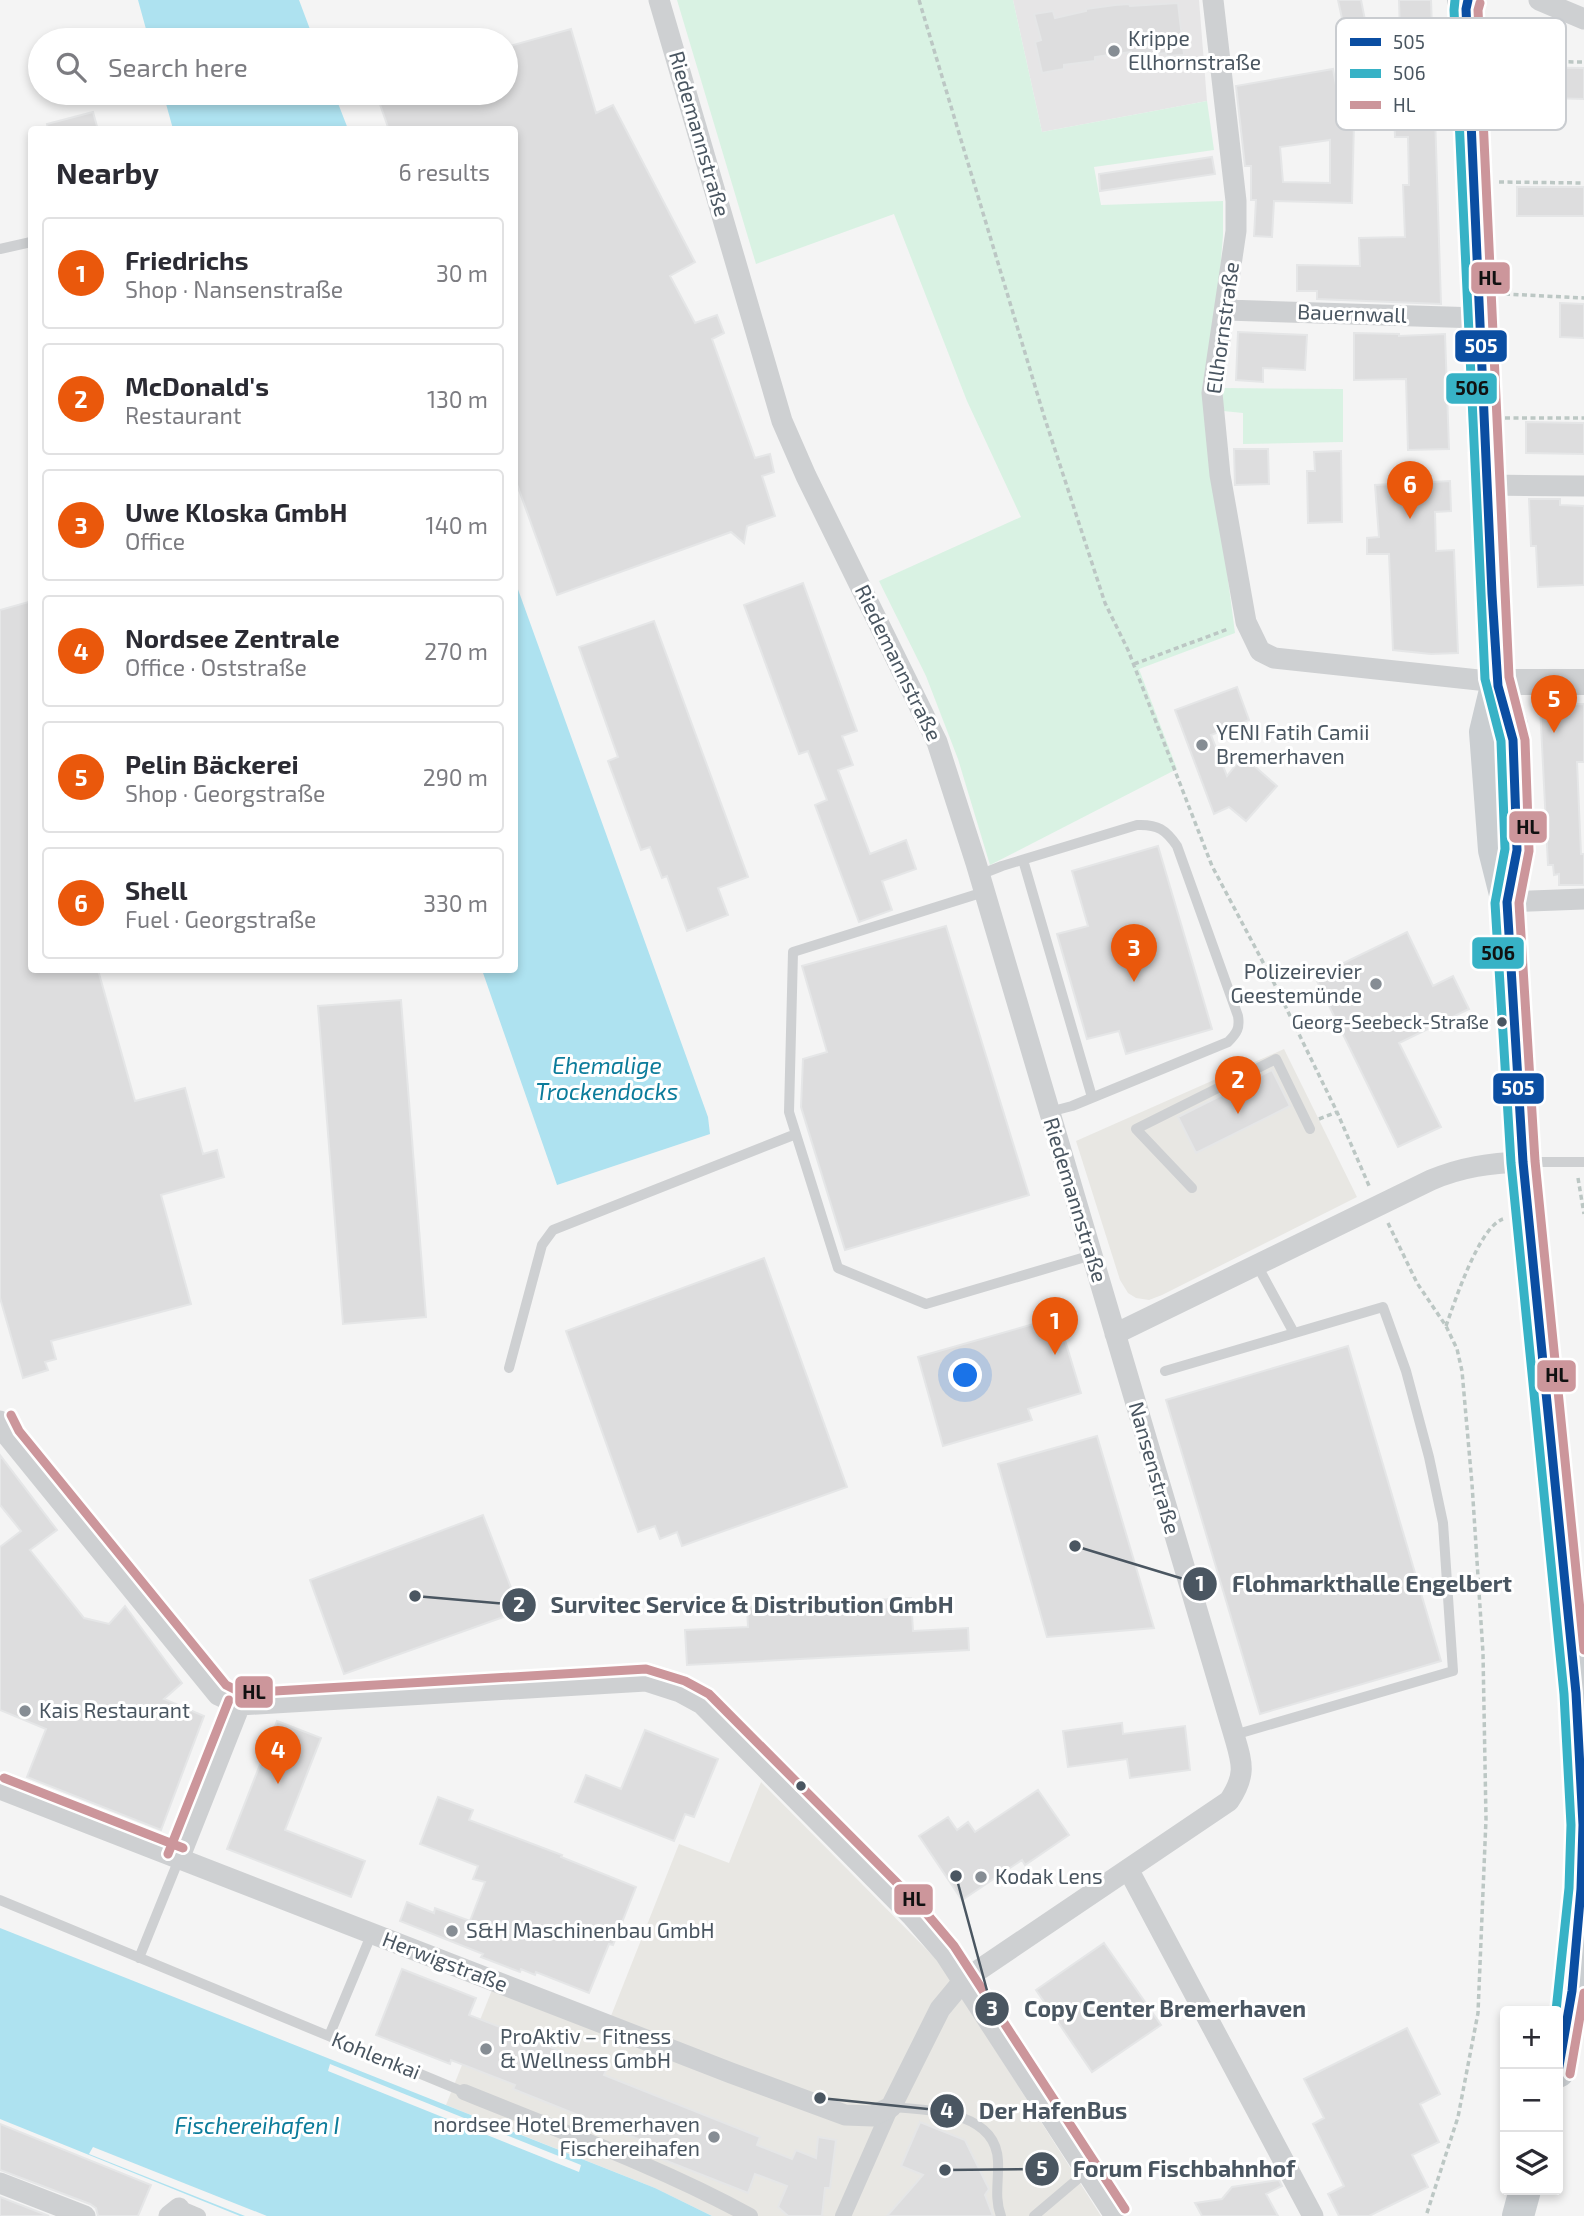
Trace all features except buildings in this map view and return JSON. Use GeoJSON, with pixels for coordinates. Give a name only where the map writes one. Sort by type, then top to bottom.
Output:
{"type":"FeatureCollection","features":[{"type":"Feature","properties":{"kind":"main road"},"geometry":{"type":"LineString","coordinates":[[1473,130],[1482,418],[1497,682],[1512,725],[1513,740],[1517,850],[1507,902],[1523,1163],[1576,1693],[1583,1825],[1581,1889],[1572,1991],[1559,2069]]}},
{"type":"Feature","properties":{"kind":"main road"},"geometry":{"type":"LineString","coordinates":[[1518,2216],[1524,2195]]}},
{"type":"Feature","properties":{"kind":"street","name":"Riedemannstraße"},"geometry":{"type":"LineString","coordinates":[[659,0],[782,421],[806,476],[937,742],[1115,1334]]}},
{"type":"Feature","properties":{"kind":"street","name":"Ellhornstraße"},"geometry":{"type":"LineString","coordinates":[[1213,0],[1236,201],[1236,231],[1212,393],[1220,475],[1247,622],[1261,651],[1274,658],[1497,682]]}},
{"type":"Feature","properties":{"kind":"street"},"geometry":{"type":"LineString","coordinates":[[1539,0],[1572,10]]}},
{"type":"Feature","properties":{"kind":"street","name":"Bauernwall"},"geometry":{"type":"LineString","coordinates":[[1226,310],[1479,305]]}},
{"type":"Feature","properties":{"kind":"street"},"geometry":{"type":"LineString","coordinates":[[1486,485],[1584,486]]}},
{"type":"Feature","properties":{"kind":"street"},"geometry":{"type":"LineString","coordinates":[[1497,682],[1584,682]]}},
{"type":"Feature","properties":{"kind":"street"},"geometry":{"type":"LineString","coordinates":[[1507,902],[1584,899]]}},
{"type":"Feature","properties":{"kind":"street"},"geometry":{"type":"LineString","coordinates":[[1115,1334],[1448,1173],[1490,1163],[1523,1163]]}},
{"type":"Feature","properties":{"kind":"street","name":"Nansenstraße"},"geometry":{"type":"LineString","coordinates":[[891,2107],[940,2009],[964,1980],[1229,1801],[1239,1786],[1243,1768],[1234,1735],[1115,1334]]}},
{"type":"Feature","properties":{"kind":"street"},"geometry":{"type":"LineString","coordinates":[[3,1435],[218,1695],[240,1704],[646,1681],[680,1692],[702,1704],[912,1916],[945,1954],[1115,2216]]}},
{"type":"Feature","properties":{"kind":"street"},"geometry":{"type":"LineString","coordinates":[[179,1858],[240,1704]]}},
{"type":"Feature","properties":{"kind":"street","name":"Herwigstraße"},"geometry":{"type":"LineString","coordinates":[[0,1789],[845,2115],[873,2116],[891,2107]]}},
{"type":"Feature","properties":{"kind":"street"},"geometry":{"type":"LineString","coordinates":[[1128,1869],[1313,2216]]}},
{"type":"Feature","properties":{"kind":"street","name":"Kohlenkai"},"geometry":{"type":"LineString","coordinates":[[464,2092],[653,2170],[717,2198],[750,2216]]}},
{"type":"Feature","properties":{"kind":"street"},"geometry":{"type":"LineString","coordinates":[[843,2216],[891,2107]]}},
{"type":"Feature","properties":{"kind":"street"},"geometry":{"type":"LineString","coordinates":[[0,2183],[85,2216]]}},
{"type":"Feature","properties":{"kind":"lane"},"geometry":{"type":"LineString","coordinates":[[0,249],[28,243]]}},
{"type":"Feature","properties":{"kind":"lane"},"geometry":{"type":"LineString","coordinates":[[1049,1112],[1228,1042],[1237,1034],[1238,1016],[1177,846],[1161,827],[1137,825],[1023,860],[981,884],[793,952],[789,1112],[838,1268],[926,1304],[1092,1255]]}},
{"type":"Feature","properties":{"kind":"lane"},"geometry":{"type":"LineString","coordinates":[[1023,860],[1092,1097]]}},
{"type":"Feature","properties":{"kind":"lane"},"geometry":{"type":"LineString","coordinates":[[1192,1188],[1136,1129],[1276,1059],[1310,1129]]}},
{"type":"Feature","properties":{"kind":"lane"},"geometry":{"type":"LineString","coordinates":[[509,1368],[542,1245],[553,1230],[796,1134]]}},
{"type":"Feature","properties":{"kind":"lane"},"geometry":{"type":"LineString","coordinates":[[1523,1163],[1580,1162]]}},
{"type":"Feature","properties":{"kind":"lane"},"geometry":{"type":"LineString","coordinates":[[1257,1265],[1294,1333]]}},
{"type":"Feature","properties":{"kind":"lane"},"geometry":{"type":"LineString","coordinates":[[1165,1371],[1383,1307],[1406,1371],[1443,1523],[1452,1671],[1234,1735]]}},
{"type":"Feature","properties":{"kind":"lane"},"geometry":{"type":"LineString","coordinates":[[139,1958],[179,1858]]}},
{"type":"Feature","properties":{"kind":"lane","name":"Kohlenkai"},"geometry":{"type":"LineString","coordinates":[[0,1900],[464,2092]]}},
{"type":"Feature","properties":{"kind":"lane"},"geometry":{"type":"LineString","coordinates":[[329,2036],[372,1933]]}},
{"type":"Feature","properties":{"kind":"lane"},"geometry":{"type":"LineString","coordinates":[[891,2107],[932,2111],[962,2118],[986,2130],[998,2152],[996,2194],[1001,2216]]}},
{"type":"Feature","properties":{"kind":"lane"},"geometry":{"type":"LineString","coordinates":[[1034,2216],[1086,2172]]}},
{"type":"Feature","properties":{"kind":"path"},"geometry":{"type":"LineString","coordinates":[[919,0],[1040,403],[1105,603],[1134,664],[1213,866],[1337,1112],[1417,1283],[1446,1326],[1457,1349],[1462,1371],[1472,1484],[1483,1653],[1486,1819],[1478,2013],[1458,2117],[1426,2216]]}},
{"type":"Feature","properties":{"kind":"path"},"geometry":{"type":"LineString","coordinates":[[1566,62],[1584,62]]}},
{"type":"Feature","properties":{"kind":"path"},"geometry":{"type":"LineString","coordinates":[[1476,182],[1584,183]]}},
{"type":"Feature","properties":{"kind":"path"},"geometry":{"type":"LineString","coordinates":[[1479,305],[1584,298]]}},
{"type":"Feature","properties":{"kind":"path"},"geometry":{"type":"LineString","coordinates":[[1482,418],[1584,418]]}},
{"type":"Feature","properties":{"kind":"path"},"geometry":{"type":"LineString","coordinates":[[1134,664],[1247,622]]}},
{"type":"Feature","properties":{"kind":"path"},"geometry":{"type":"LineString","coordinates":[[1580,1162],[1584,1214]]}},
{"type":"Feature","properties":{"kind":"path"},"geometry":{"type":"LineString","coordinates":[[1446,1326],[1467,1272],[1494,1222],[1528,1209]]}},
{"type":"Feature","properties":{"kind":"shaded area","name":"Krippe Ellhornstraße"},"geometry":{"type":"Polygon","coordinates":[[[1013,0],[1199,0],[1207,101],[1042,132],[1013,0]]]}},
{"type":"Feature","properties":{"kind":"shaded area"},"geometry":{"type":"Polygon","coordinates":[[[1284,1049],[1357,1197],[1162,1295],[1149,1300],[1136,1298],[1128,1293],[1120,1280],[1076,1141],[1284,1049]]]}},
{"type":"Feature","properties":{"kind":"shaded area"},"geometry":{"type":"Polygon","coordinates":[[[761,1782],[940,1963],[1101,2216],[712,2216],[655,2188],[446,2105],[492,1990],[605,2031],[679,1844],[729,1863],[761,1782]]]}},
{"type":"Feature","properties":{"kind":"green space"},"geometry":{"type":"Polygon","coordinates":[[[677,0],[1013,0],[1042,132],[1207,101],[1214,150],[1094,167],[1101,205],[1223,201],[1217,310],[1214,473],[1235,633],[1139,669],[1177,769],[990,865],[958,759],[926,676],[879,581],[1021,517],[967,401],[894,214],[756,264],[677,0]]]}},
{"type":"Feature","properties":{"kind":"green space"},"geometry":{"type":"Polygon","coordinates":[[[1222,388],[1343,389],[1343,442],[1243,444],[1243,413],[1223,411],[1222,388]]]}},
{"type":"Feature","properties":{"kind":"water"},"geometry":{"type":"Polygon","coordinates":[[[138,0],[299,0],[310,28],[146,28],[138,0]]]}},
{"type":"Feature","properties":{"kind":"water"},"geometry":{"type":"Polygon","coordinates":[[[166,105],[339,105],[347,126],[172,126],[166,105]]]}},
{"type":"Feature","properties":{"kind":"water","name":"Ehemalige Trockendocks"},"geometry":{"type":"Polygon","coordinates":[[[518,589],[708,1117],[710,1134],[557,1185],[483,973],[518,973],[518,589]]]}},
{"type":"Feature","properties":{"kind":"water","name":"Fischereihafen I"},"geometry":{"type":"Polygon","coordinates":[[[0,1928],[655,2188],[712,2216],[240,2216],[0,2119],[0,1928]]]}},
{"type":"Feature","properties":{"kind":"pier"},"geometry":{"type":"Polygon","coordinates":[[[330,2064],[581,2165],[579,2172],[328,2071],[330,2064]]]}},
{"type":"Feature","properties":{"kind":"pier"},"geometry":{"type":"Polygon","coordinates":[[[93,2147],[267,2216],[245,2216],[89,2154],[93,2147]]]}},
{"type":"Feature","properties":{"kind":"transit line","name":"506"},"geometry":{"type":"LineString","coordinates":[[1454,18],[1455,0]]}},
{"type":"Feature","properties":{"kind":"transit line","name":"505"},"geometry":{"type":"LineString","coordinates":[[1466,18],[1468,0]]}},
{"type":"Feature","properties":{"kind":"transit line","name":"HL"},"geometry":{"type":"LineString","coordinates":[[1478,18],[1480,3]]}},
{"type":"Feature","properties":{"kind":"transit line","name":"506"},"geometry":{"type":"LineString","coordinates":[[1460,130],[1485,679],[1501,741],[1505,849],[1495,903],[1511,1163],[1564,1694],[1571,1825],[1569,1888],[1557,2006]]}},
{"type":"Feature","properties":{"kind":"transit line","name":"505"},"geometry":{"type":"LineString","coordinates":[[1471,130],[1498,686],[1513,740],[1517,850],[1507,902],[1523,1162],[1576,1693],[1583,1825],[1581,1889],[1572,1991],[1559,2069]]}},
{"type":"Feature","properties":{"kind":"transit line","name":"HL"},"geometry":{"type":"LineString","coordinates":[[1484,130],[1509,677],[1525,740],[1529,851],[1519,903],[1535,1161],[1584,1650]]}},
{"type":"Feature","properties":{"kind":"transit line","name":"HL"},"geometry":{"type":"LineString","coordinates":[[11,1415],[19,1431],[226,1685],[242,1693],[646,1669],[685,1681],[709,1694],[921,1907],[954,1946],[1125,2209]]}},
{"type":"Feature","properties":{"kind":"transit line","name":"HL"},"geometry":{"type":"LineString","coordinates":[[168,1854],[229,1700]]}},
{"type":"Feature","properties":{"kind":"transit line","name":"HL"},"geometry":{"type":"LineString","coordinates":[[4,1778],[183,1848]]}},
{"type":"Feature","properties":{"kind":"transit line","name":"HL"},"geometry":{"type":"LineString","coordinates":[[1570,2074],[1584,1993]]}},
{"type":"Feature","properties":{"kind":"place","name":"Krippe Ellhornstraße"},"geometry":{"type":"Point","coordinates":[1114,51]}},
{"type":"Feature","properties":{"kind":"place","name":"Shell"},"geometry":{"type":"Point","coordinates":[1410,519]}},
{"type":"Feature","properties":{"kind":"place","name":"Pelin Bäckerei"},"geometry":{"type":"Point","coordinates":[1554,733]}},
{"type":"Feature","properties":{"kind":"place","name":"YENI Fatih Camii Bremerhaven"},"geometry":{"type":"Point","coordinates":[1202,745]}},
{"type":"Feature","properties":{"kind":"place","name":"Uwe Kloska GmbH"},"geometry":{"type":"Point","coordinates":[1134,982]}},
{"type":"Feature","properties":{"kind":"place","name":"Polizeirevier Geestemünde"},"geometry":{"type":"Point","coordinates":[1376,984]}},
{"type":"Feature","properties":{"kind":"place","name":"Georg-Seebeck-Straße"},"geometry":{"type":"Point","coordinates":[1502,1022]}},
{"type":"Feature","properties":{"kind":"place","name":"McDonald's"},"geometry":{"type":"Point","coordinates":[1238,1114]}},
{"type":"Feature","properties":{"kind":"place","name":"Friedrichs"},"geometry":{"type":"Point","coordinates":[1055,1355]}},
{"type":"Feature","properties":{"kind":"place","name":"Flohmarkthalle Engelbert"},"geometry":{"type":"Point","coordinates":[1075,1546]}},
{"type":"Feature","properties":{"kind":"place","name":"Survitec Service & Distribution GmbH"},"geometry":{"type":"Point","coordinates":[415,1596]}},
{"type":"Feature","properties":{"kind":"place","name":"Kais Restaurant"},"geometry":{"type":"Point","coordinates":[25,1711]}},
{"type":"Feature","properties":{"kind":"place","name":"Nordsee Zentrale"},"geometry":{"type":"Point","coordinates":[278,1784]}},
{"type":"Feature","properties":{"kind":"place","name":"Copy Center Bremerhaven"},"geometry":{"type":"Point","coordinates":[956,1876]}},
{"type":"Feature","properties":{"kind":"place","name":"Kodak Lens"},"geometry":{"type":"Point","coordinates":[981,1877]}},
{"type":"Feature","properties":{"kind":"place","name":"S&H Maschinenbau GmbH"},"geometry":{"type":"Point","coordinates":[452,1931]}},
{"type":"Feature","properties":{"kind":"place","name":"ProAktiv – Fitness & Wellness GmbH"},"geometry":{"type":"Point","coordinates":[486,2049]}},
{"type":"Feature","properties":{"kind":"place","name":"Der HafenBus"},"geometry":{"type":"Point","coordinates":[820,2098]}},
{"type":"Feature","properties":{"kind":"place","name":"nordsee Hotel Bremerhaven Fischereihafen"},"geometry":{"type":"Point","coordinates":[714,2137]}},
{"type":"Feature","properties":{"kind":"place","name":"Forum Fischbahnhof"},"geometry":{"type":"Point","coordinates":[945,2170]}}]}
